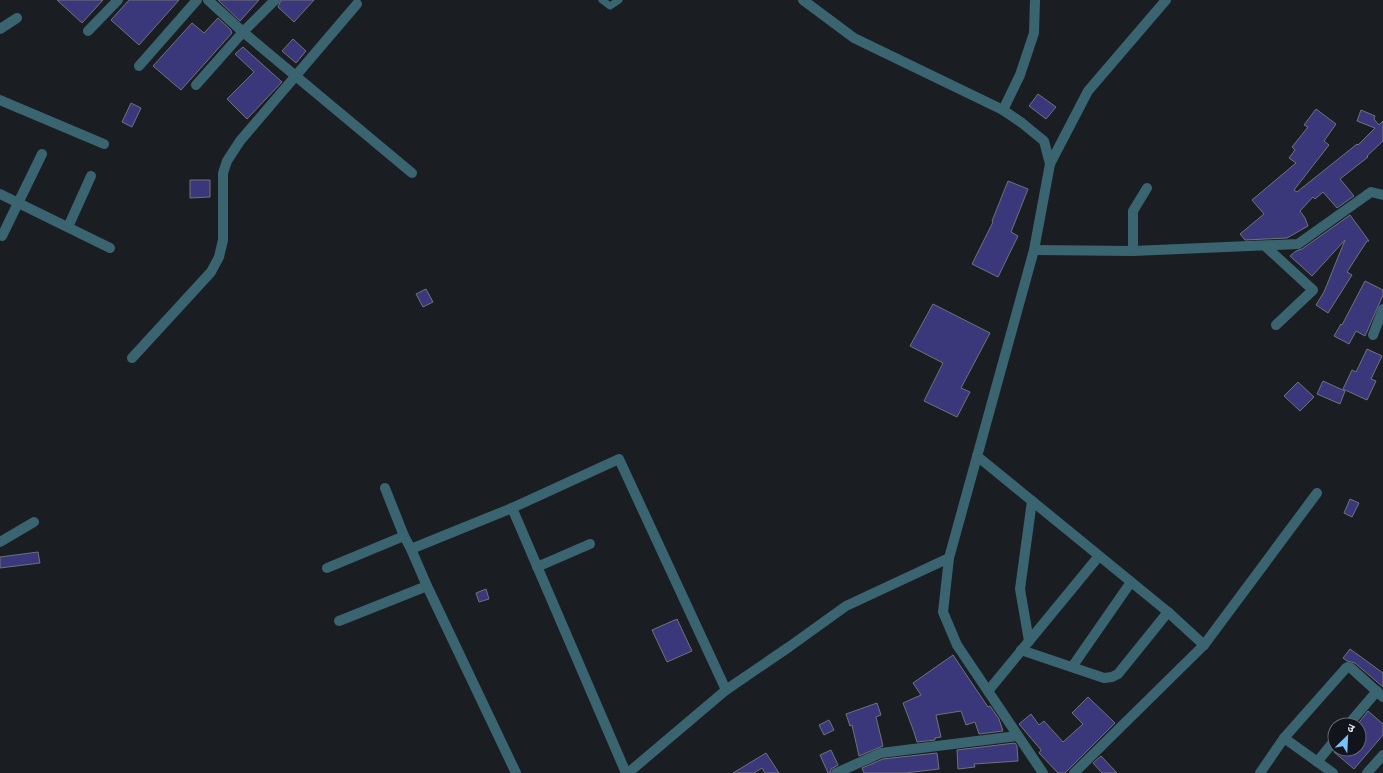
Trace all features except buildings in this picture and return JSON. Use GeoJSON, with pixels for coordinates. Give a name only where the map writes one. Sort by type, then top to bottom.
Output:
{"type":"FeatureCollection","features":[{"type":"Feature","properties":{"kind":"street"},"geometry":{"type":"LineString","coordinates":[[88,31],[118,0]]}},
{"type":"Feature","properties":{"kind":"street"},"geometry":{"type":"LineString","coordinates":[[139,66],[197,0]]}},
{"type":"Feature","properties":{"kind":"street"},"geometry":{"type":"LineString","coordinates":[[208,0],[243,32],[412,173]]}},
{"type":"Feature","properties":{"kind":"street"},"geometry":{"type":"LineString","coordinates":[[196,85],[243,32],[275,0]]}},
{"type":"Feature","properties":{"kind":"street"},"geometry":{"type":"LineString","coordinates":[[803,0],[854,38],[1003,110],[1022,122],[1044,141],[1050,164]]}},
{"type":"Feature","properties":{"kind":"street"},"geometry":{"type":"LineString","coordinates":[[1003,110],[1020,75],[1034,33],[1035,0]]}},
{"type":"Feature","properties":{"kind":"street"},"geometry":{"type":"LineString","coordinates":[[1043,773],[957,645],[943,612],[949,558],[1034,250],[1050,164],[1088,91],[1166,0]]}},
{"type":"Feature","properties":{"kind":"street"},"geometry":{"type":"LineString","coordinates":[[132,358],[211,272],[219,257],[223,240],[223,173],[226,161],[240,141],[357,4]]}},
{"type":"Feature","properties":{"kind":"street"},"geometry":{"type":"LineString","coordinates":[[0,29],[16,18]]}},
{"type":"Feature","properties":{"kind":"street"},"geometry":{"type":"LineString","coordinates":[[0,100],[104,144]]}},
{"type":"Feature","properties":{"kind":"street"},"geometry":{"type":"LineString","coordinates":[[2,236],[42,154]]}},
{"type":"Feature","properties":{"kind":"street"},"geometry":{"type":"LineString","coordinates":[[68,227],[91,176]]}},
{"type":"Feature","properties":{"kind":"street"},"geometry":{"type":"LineString","coordinates":[[1133,251],[1133,211],[1147,188]]}},
{"type":"Feature","properties":{"kind":"street"},"geometry":{"type":"LineString","coordinates":[[1034,250],[1133,251],[1298,244],[1371,192],[1383,195]]}},
{"type":"Feature","properties":{"kind":"street"},"geometry":{"type":"LineString","coordinates":[[0,194],[110,248]]}},
{"type":"Feature","properties":{"kind":"street"},"geometry":{"type":"LineString","coordinates":[[1265,246],[1314,290],[1276,325]]}},
{"type":"Feature","properties":{"kind":"street"},"geometry":{"type":"LineString","coordinates":[[1373,335],[1383,309]]}},
{"type":"Feature","properties":{"kind":"street"},"geometry":{"type":"LineString","coordinates":[[977,456],[1168,612],[1204,645]]}},
{"type":"Feature","properties":{"kind":"street"},"geometry":{"type":"LineString","coordinates":[[411,549],[512,508],[619,459],[726,690]]}},
{"type":"Feature","properties":{"kind":"street"},"geometry":{"type":"LineString","coordinates":[[385,488],[404,536],[516,773]]}},
{"type":"Feature","properties":{"kind":"street"},"geometry":{"type":"LineString","coordinates":[[1074,773],[1204,645],[1317,493]]}},
{"type":"Feature","properties":{"kind":"street"},"geometry":{"type":"LineString","coordinates":[[1029,641],[1020,589],[1032,502]]}},
{"type":"Feature","properties":{"kind":"street"},"geometry":{"type":"LineString","coordinates":[[512,508],[627,773],[726,690],[846,606],[949,558]]}},
{"type":"Feature","properties":{"kind":"street"},"geometry":{"type":"LineString","coordinates":[[0,542],[34,522]]}},
{"type":"Feature","properties":{"kind":"street"},"geometry":{"type":"LineString","coordinates":[[327,568],[404,536]]}},
{"type":"Feature","properties":{"kind":"street"},"geometry":{"type":"LineString","coordinates":[[537,567],[590,544]]}},
{"type":"Feature","properties":{"kind":"street"},"geometry":{"type":"LineString","coordinates":[[988,691],[1099,556]]}},
{"type":"Feature","properties":{"kind":"street"},"geometry":{"type":"LineString","coordinates":[[1072,667],[1131,582]]}},
{"type":"Feature","properties":{"kind":"street"},"geometry":{"type":"LineString","coordinates":[[339,621],[427,586]]}},
{"type":"Feature","properties":{"kind":"street"},"geometry":{"type":"LineString","coordinates":[[1022,650],[1104,678],[1112,678],[1118,674],[1168,612]]}},
{"type":"Feature","properties":{"kind":"street"},"geometry":{"type":"LineString","coordinates":[[1260,773],[1284,738],[1348,667],[1380,694],[1356,717]]}},
{"type":"Feature","properties":{"kind":"street"},"geometry":{"type":"LineString","coordinates":[[836,773],[881,753],[1017,736]]}},
{"type":"Feature","properties":{"kind":"street"},"geometry":{"type":"LineString","coordinates":[[1284,738],[1333,773]]}},
{"type":"Feature","properties":{"kind":"street"},"geometry":{"type":"LineString","coordinates":[[1317,762],[1327,750]]}},
{"type":"Feature","properties":{"kind":"street"},"geometry":{"type":"LineString","coordinates":[[1367,773],[1383,755]]}},
{"type":"Feature","properties":{"kind":"lane"},"geometry":{"type":"LineString","coordinates":[[602,0],[610,6],[619,0]]}}]}
